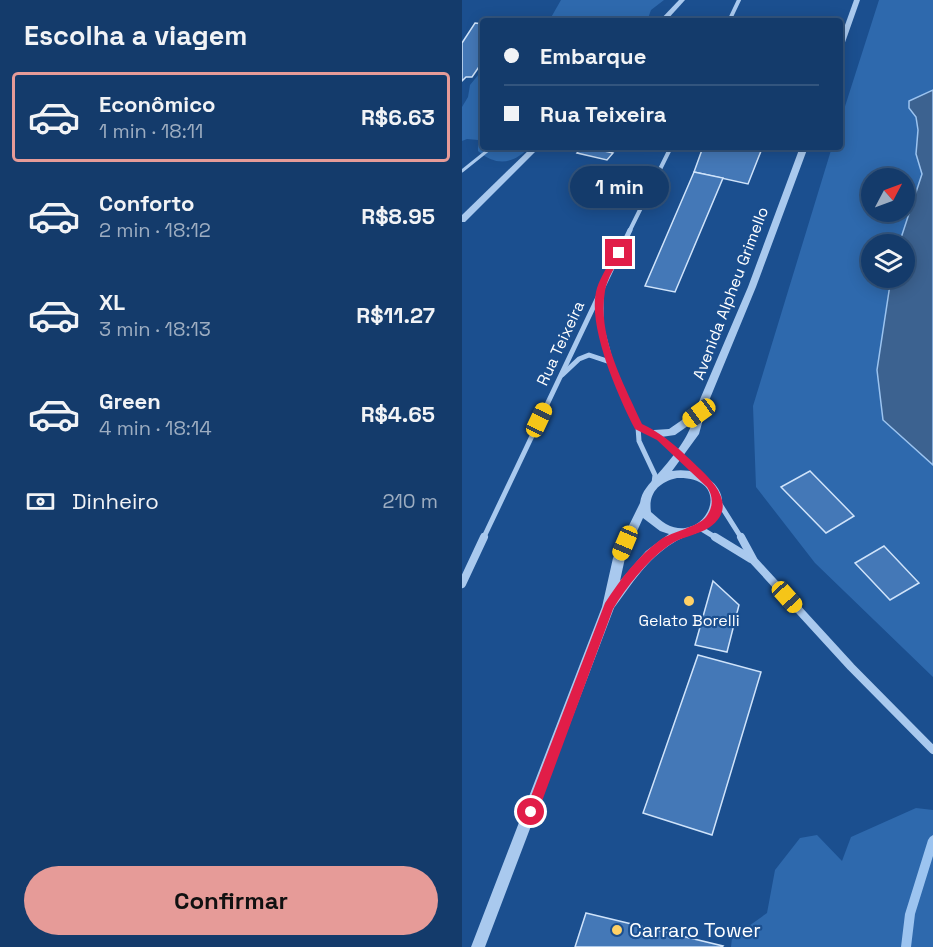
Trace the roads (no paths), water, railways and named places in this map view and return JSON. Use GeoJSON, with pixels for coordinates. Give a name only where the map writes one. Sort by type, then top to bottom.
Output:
{"type":"FeatureCollection","features":[{"type":"Feature","properties":{"kind":"street"},"geometry":{"type":"LineString","coordinates":[[665,18],[682,0]]}},
{"type":"Feature","properties":{"kind":"street"},"geometry":{"type":"LineString","coordinates":[[730,18],[739,0]]}},
{"type":"Feature","properties":{"kind":"street"},"geometry":{"type":"LineString","coordinates":[[843,40],[857,0]]}},
{"type":"Feature","properties":{"kind":"street"},"geometry":{"type":"LineString","coordinates":[[462,220],[533,150]]}},
{"type":"Feature","properties":{"kind":"street","name":"Rua Teixeira"},"geometry":{"type":"LineString","coordinates":[[462,584],[558,379],[670,150]]}},
{"type":"Feature","properties":{"kind":"street","name":"Avenida Alpheu Grimello"},"geometry":{"type":"LineString","coordinates":[[658,480],[680,455],[694,434],[699,413],[752,287],[803,150]]}},
{"type":"Feature","properties":{"kind":"street"},"geometry":{"type":"LineString","coordinates":[[601,290],[601,326],[611,363],[638,427],[639,441],[658,480]]}},
{"type":"Feature","properties":{"kind":"street"},"geometry":{"type":"LineString","coordinates":[[558,379],[581,357],[592,353],[600,355],[611,363]]}},
{"type":"Feature","properties":{"kind":"street"},"geometry":{"type":"LineString","coordinates":[[654,434],[671,432],[699,413]]}},
{"type":"Feature","properties":{"kind":"street"},"geometry":{"type":"LineString","coordinates":[[638,427],[654,434],[680,455],[714,489],[718,501],[733,522],[754,561],[858,675],[933,750]]}},
{"type":"Feature","properties":{"kind":"street"},"geometry":{"type":"LineString","coordinates":[[478,947],[608,607],[619,558],[644,505],[648,489],[658,480],[686,474],[703,479]]}},
{"type":"Feature","properties":{"kind":"street"},"geometry":{"type":"LineString","coordinates":[[608,607],[633,573],[663,543],[683,532],[700,528],[714,516],[718,501]]}},
{"type":"Feature","properties":{"kind":"street"},"geometry":{"type":"LineString","coordinates":[[644,505],[646,514],[653,522],[662,528],[683,532]]}},
{"type":"Feature","properties":{"kind":"street"},"geometry":{"type":"LineString","coordinates":[[700,528],[754,561]]}},
{"type":"Feature","properties":{"kind":"lane"},"geometry":{"type":"LineString","coordinates":[[462,171],[488,150]]}},
{"type":"Feature","properties":{"kind":"waterway"},"geometry":{"type":"LineString","coordinates":[[906,947],[910,914],[933,840]]}},
{"type":"Feature","properties":{"kind":"place","name":"Gelato Borelli"},"geometry":{"type":"Point","coordinates":[689,601]}},
{"type":"Feature","properties":{"kind":"place","name":"Carraro Tower"},"geometry":{"type":"Point","coordinates":[617,930]}}]}
